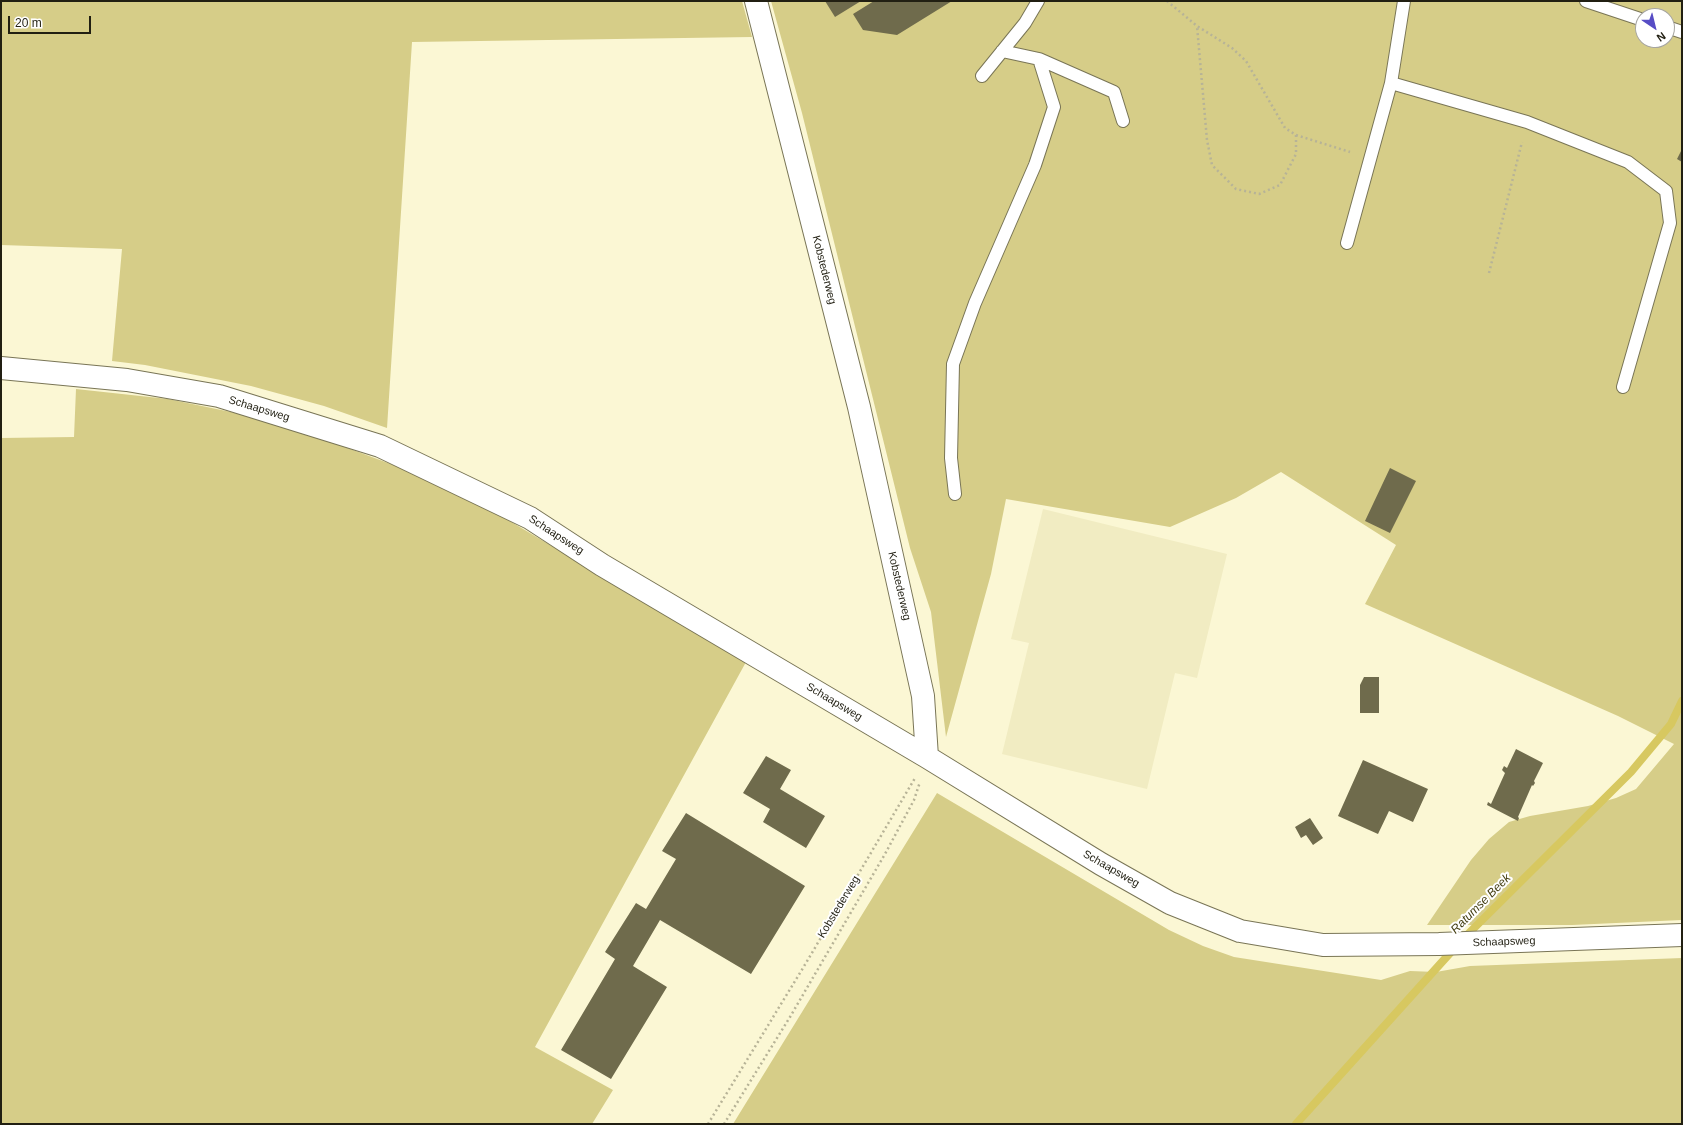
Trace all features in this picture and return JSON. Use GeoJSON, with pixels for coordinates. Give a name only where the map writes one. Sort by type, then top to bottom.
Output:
{"type":"FeatureCollection","features":[{"type":"Feature","properties":{"kind":"street","name":"Kobstederweg"},"geometry":{"type":"LineString","coordinates":[[756,1],[859,407],[923,696],[927,757]]}},
{"type":"Feature","properties":{"kind":"street","name":"Schaapsweg"},"geometry":{"type":"LineString","coordinates":[[1,368],[127,380],[219,396],[380,446],[530,518],[602,565],[927,757],[1036,825],[1170,903],[1240,931],[1323,945],[1489,943],[1682,935]]}},
{"type":"Feature","properties":{"kind":"lane"},"geometry":{"type":"LineString","coordinates":[[982,76],[1024,23],[1038,1]]}},
{"type":"Feature","properties":{"kind":"lane"},"geometry":{"type":"LineString","coordinates":[[1347,243],[1391,83],[1404,1]]}},
{"type":"Feature","properties":{"kind":"lane"},"geometry":{"type":"LineString","coordinates":[[1586,1],[1635,17]]}},
{"type":"Feature","properties":{"kind":"lane"},"geometry":{"type":"LineString","coordinates":[[1002,51],[1039,59],[1114,92],[1123,121]]}},
{"type":"Feature","properties":{"kind":"lane"},"geometry":{"type":"LineString","coordinates":[[955,494],[951,458],[952,364],[975,303],[1035,165],[1054,107],[1039,59]]}},
{"type":"Feature","properties":{"kind":"lane"},"geometry":{"type":"LineString","coordinates":[[1391,83],[1527,122],[1628,162],[1666,191],[1670,223],[1624,387]]}},
{"type":"Feature","properties":{"kind":"path"},"geometry":{"type":"LineString","coordinates":[[1168,1],[1197,26],[1232,48],[1246,61],[1285,128],[1296,135],[1350,152]]}},
{"type":"Feature","properties":{"kind":"path"},"geometry":{"type":"LineString","coordinates":[[1197,26],[1207,140],[1212,165],[1236,189],[1259,194],[1280,185],[1296,154],[1296,135]]}},
{"type":"Feature","properties":{"kind":"path"},"geometry":{"type":"LineString","coordinates":[[1489,274],[1527,122]]}},
{"type":"Feature","properties":{"kind":"path","name":"Kobstederweg"},"geometry":{"type":"LineString","coordinates":[[708,1124],[802,970],[927,757]]}},
{"type":"Feature","properties":{"kind":"path"},"geometry":{"type":"LineString","coordinates":[[724,1124],[790,1017],[885,854],[914,800],[927,757]]}},
{"type":"Feature","properties":{"kind":"shaded area"},"geometry":{"type":"Polygon","coordinates":[[[1,1],[742,1],[752,37],[412,42],[387,428],[324,406],[251,386],[145,365],[112,361],[122,249],[1,245],[1,1]]]}},
{"type":"Feature","properties":{"kind":"shaded area"},"geometry":{"type":"Polygon","coordinates":[[[771,1],[1682,1],[1682,920],[1572,925],[1427,925],[1471,860],[1489,839],[1509,822],[1530,816],[1588,806],[1616,798],[1636,789],[1674,744],[1618,716],[1365,604],[1396,545],[1281,472],[1236,498],[1170,527],[1006,499],[991,574],[946,737],[931,612],[910,548],[802,113],[771,1]]]}},
{"type":"Feature","properties":{"kind":"shaded area"},"geometry":{"type":"Polygon","coordinates":[[[76,389],[168,399],[231,412],[302,431],[431,479],[498,514],[746,662],[535,1047],[613,1090],[592,1124],[1,1124],[1,438],[74,437],[76,389]]]}},
{"type":"Feature","properties":{"kind":"shaded area"},"geometry":{"type":"Polygon","coordinates":[[[1043,509],[1227,554],[1197,678],[1175,673],[1147,789],[1002,754],[1029,643],[1011,639],[1043,509]]]}},
{"type":"Feature","properties":{"kind":"shaded area"},"geometry":{"type":"Polygon","coordinates":[[[937,793],[1169,930],[1203,946],[1234,957],[1381,980],[1410,971],[1436,972],[1470,966],[1682,958],[1682,1124],[733,1124],[937,793]]]}},
{"type":"Feature","properties":{"kind":"building"},"geometry":{"type":"Polygon","coordinates":[[[825,1],[861,1],[835,17],[825,1]]]}},
{"type":"Feature","properties":{"kind":"building"},"geometry":{"type":"Polygon","coordinates":[[[874,1],[952,1],[897,35],[863,30],[853,14],[874,1]]]}},
{"type":"Feature","properties":{"kind":"building"},"geometry":{"type":"Polygon","coordinates":[[[1682,149],[1682,162],[1677,159],[1682,149]]]}},
{"type":"Feature","properties":{"kind":"building"},"geometry":{"type":"Polygon","coordinates":[[[1390,468],[1416,481],[1390,533],[1365,521],[1390,468]]]}},
{"type":"Feature","properties":{"kind":"building"},"geometry":{"type":"Polygon","coordinates":[[[1364,677],[1379,677],[1379,713],[1360,713],[1360,685],[1364,677]]]}},
{"type":"Feature","properties":{"kind":"building"},"geometry":{"type":"Polygon","coordinates":[[[1516,749],[1543,763],[1518,817],[1518,821],[1487,805],[1488,802],[1491,804],[1505,773],[1502,770],[1504,766],[1507,768],[1516,749]]]}},
{"type":"Feature","properties":{"kind":"building"},"geometry":{"type":"Polygon","coordinates":[[[766,756],[791,770],[780,789],[825,816],[806,848],[763,822],[770,809],[743,793],[766,756]]]}},
{"type":"Feature","properties":{"kind":"building"},"geometry":{"type":"Polygon","coordinates":[[[1363,760],[1428,789],[1413,822],[1389,811],[1378,834],[1338,816],[1363,760]]]}},
{"type":"Feature","properties":{"kind":"building"},"geometry":{"type":"Polygon","coordinates":[[[686,813],[805,886],[751,974],[660,920],[633,966],[667,987],[611,1079],[561,1050],[615,959],[605,952],[636,903],[646,909],[676,859],[662,851],[686,813]]]}},
{"type":"Feature","properties":{"kind":"building"},"geometry":{"type":"Polygon","coordinates":[[[1310,818],[1323,838],[1313,845],[1306,835],[1301,838],[1295,827],[1310,818]]]}},
{"type":"Feature","properties":{"kind":"waterway","name":"Ratumse Beek"},"geometry":{"type":"LineString","coordinates":[[1296,1124],[1460,942],[1631,772],[1671,724],[1682,701]]}}]}
